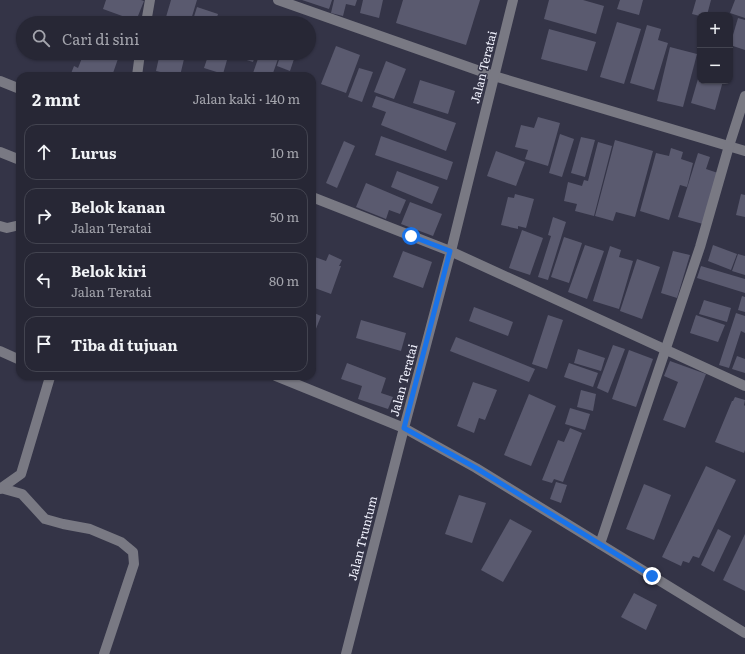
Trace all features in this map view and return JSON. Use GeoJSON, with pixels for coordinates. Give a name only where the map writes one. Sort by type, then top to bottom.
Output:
{"type":"FeatureCollection","features":[{"type":"Feature","properties":{"kind":"street"},"geometry":{"type":"LineString","coordinates":[[147,16],[150,0]]}},
{"type":"Feature","properties":{"kind":"street"},"geometry":{"type":"LineString","coordinates":[[278,0],[494,76],[745,150]]}},
{"type":"Feature","properties":{"kind":"street","name":"Jalan Teratai"},"geometry":{"type":"LineString","coordinates":[[513,0],[404,428],[476,468],[745,633]]}},
{"type":"Feature","properties":{"kind":"street"},"geometry":{"type":"LineString","coordinates":[[137,72],[139,60]]}},
{"type":"Feature","properties":{"kind":"street"},"geometry":{"type":"LineString","coordinates":[[0,81],[16,87]]}},
{"type":"Feature","properties":{"kind":"street"},"geometry":{"type":"LineString","coordinates":[[600,544],[700,247],[745,96]]}},
{"type":"Feature","properties":{"kind":"street"},"geometry":{"type":"LineString","coordinates":[[0,152],[16,158]]}},
{"type":"Feature","properties":{"kind":"street"},"geometry":{"type":"LineString","coordinates":[[316,199],[450,251],[745,386]]}},
{"type":"Feature","properties":{"kind":"street"},"geometry":{"type":"LineString","coordinates":[[0,226],[7,228],[16,226]]}},
{"type":"Feature","properties":{"kind":"street"},"geometry":{"type":"LineString","coordinates":[[0,351],[16,358]]}},
{"type":"Feature","properties":{"kind":"street"},"geometry":{"type":"LineString","coordinates":[[1,489],[21,474],[49,380]]}},
{"type":"Feature","properties":{"kind":"street"},"geometry":{"type":"LineString","coordinates":[[286,380],[404,428]]}},
{"type":"Feature","properties":{"kind":"street","name":"Jalan Truntum"},"geometry":{"type":"LineString","coordinates":[[346,654],[404,428]]}},
{"type":"Feature","properties":{"kind":"street"},"geometry":{"type":"LineString","coordinates":[[1,489],[22,494],[45,519],[90,529],[121,542],[133,552],[134,564],[104,654]]}},
{"type":"Feature","properties":{"kind":"building"},"geometry":{"type":"Polygon","coordinates":[[[106,0],[144,1],[138,16],[122,16],[103,9],[106,0]]]}},
{"type":"Feature","properties":{"kind":"building"},"geometry":{"type":"Polygon","coordinates":[[[171,0],[197,0],[192,16],[166,16],[171,0]]]}},
{"type":"Feature","properties":{"kind":"building"},"geometry":{"type":"Polygon","coordinates":[[[302,0],[332,0],[329,9],[302,0]]]}},
{"type":"Feature","properties":{"kind":"building"},"geometry":{"type":"Polygon","coordinates":[[[334,0],[357,0],[355,6],[346,4],[343,16],[331,13],[334,0]]]}},
{"type":"Feature","properties":{"kind":"building"},"geometry":{"type":"Polygon","coordinates":[[[363,0],[383,0],[379,18],[360,13],[363,0]]]}},
{"type":"Feature","properties":{"kind":"building"},"geometry":{"type":"Polygon","coordinates":[[[403,0],[480,0],[466,45],[396,23],[403,0]]]}},
{"type":"Feature","properties":{"kind":"building"},"geometry":{"type":"Polygon","coordinates":[[[549,0],[583,0],[604,6],[596,34],[544,19],[549,0]]]}},
{"type":"Feature","properties":{"kind":"building"},"geometry":{"type":"Polygon","coordinates":[[[620,0],[643,0],[639,15],[617,9],[620,0]]]}},
{"type":"Feature","properties":{"kind":"building"},"geometry":{"type":"Polygon","coordinates":[[[696,0],[711,0],[708,12],[697,12],[697,15],[692,14],[696,0]]]}},
{"type":"Feature","properties":{"kind":"building"},"geometry":{"type":"Polygon","coordinates":[[[735,0],[745,0],[745,18],[730,12],[735,0]]]}},
{"type":"Feature","properties":{"kind":"building"},"geometry":{"type":"Polygon","coordinates":[[[197,7],[218,14],[217,16],[194,16],[197,7]]]}},
{"type":"Feature","properties":{"kind":"building"},"geometry":{"type":"Polygon","coordinates":[[[738,18],[745,20],[745,50],[733,46],[733,35],[738,18]]]}},
{"type":"Feature","properties":{"kind":"building"},"geometry":{"type":"Polygon","coordinates":[[[617,22],[641,29],[624,84],[600,77],[617,22]]]}},
{"type":"Feature","properties":{"kind":"building"},"geometry":{"type":"Polygon","coordinates":[[[647,25],[661,29],[658,40],[668,43],[654,90],[630,83],[647,25]]]}},
{"type":"Feature","properties":{"kind":"building"},"geometry":{"type":"Polygon","coordinates":[[[549,29],[596,42],[587,71],[541,59],[549,29]]]}},
{"type":"Feature","properties":{"kind":"building"},"geometry":{"type":"Polygon","coordinates":[[[336,46],[360,55],[346,93],[321,84],[336,46]]]}},
{"type":"Feature","properties":{"kind":"building"},"geometry":{"type":"Polygon","coordinates":[[[670,47],[697,54],[683,107],[657,101],[670,47]]]}},
{"type":"Feature","properties":{"kind":"building"},"geometry":{"type":"Polygon","coordinates":[[[81,60],[118,60],[113,72],[72,72],[74,66],[78,68],[81,60]]]}},
{"type":"Feature","properties":{"kind":"building"},"geometry":{"type":"Polygon","coordinates":[[[158,60],[184,60],[181,72],[156,71],[158,60]]]}},
{"type":"Feature","properties":{"kind":"building"},"geometry":{"type":"Polygon","coordinates":[[[207,60],[227,60],[224,72],[217,72],[204,68],[207,60]]]}},
{"type":"Feature","properties":{"kind":"building"},"geometry":{"type":"Polygon","coordinates":[[[258,60],[278,60],[273,72],[253,72],[258,60]]]}},
{"type":"Feature","properties":{"kind":"building"},"geometry":{"type":"Polygon","coordinates":[[[279,60],[294,60],[290,71],[277,66],[279,60]]]}},
{"type":"Feature","properties":{"kind":"building"},"geometry":{"type":"Polygon","coordinates":[[[386,61],[406,69],[394,99],[374,92],[386,61]]]}},
{"type":"Feature","properties":{"kind":"building"},"geometry":{"type":"Polygon","coordinates":[[[359,68],[373,72],[362,102],[348,97],[359,68]]]}},
{"type":"Feature","properties":{"kind":"building"},"geometry":{"type":"Polygon","coordinates":[[[420,80],[455,91],[448,114],[413,103],[420,80]]]}},
{"type":"Feature","properties":{"kind":"building"},"geometry":{"type":"Polygon","coordinates":[[[697,82],[697,84],[722,84],[715,110],[691,103],[697,82]]]}},
{"type":"Feature","properties":{"kind":"building"},"geometry":{"type":"Polygon","coordinates":[[[376,96],[456,123],[446,151],[381,125],[386,112],[372,107],[376,96]]]}},
{"type":"Feature","properties":{"kind":"building"},"geometry":{"type":"Polygon","coordinates":[[[538,117],[560,123],[548,166],[525,159],[528,150],[515,147],[521,125],[534,128],[538,117]]]}},
{"type":"Feature","properties":{"kind":"building"},"geometry":{"type":"Polygon","coordinates":[[[560,134],[574,139],[562,177],[549,173],[560,134]]]}},
{"type":"Feature","properties":{"kind":"building"},"geometry":{"type":"Polygon","coordinates":[[[381,136],[453,162],[447,180],[375,155],[381,136]]]}},
{"type":"Feature","properties":{"kind":"building"},"geometry":{"type":"Polygon","coordinates":[[[581,137],[595,140],[585,177],[571,173],[581,137]]]}},
{"type":"Feature","properties":{"kind":"building"},"geometry":{"type":"Polygon","coordinates":[[[615,140],[653,151],[635,217],[616,212],[613,221],[595,216],[615,140]]]}},
{"type":"Feature","properties":{"kind":"building"},"geometry":{"type":"Polygon","coordinates":[[[344,141],[355,146],[337,188],[326,183],[344,141]]]}},
{"type":"Feature","properties":{"kind":"building"},"geometry":{"type":"Polygon","coordinates":[[[598,142],[612,146],[594,216],[575,211],[577,204],[564,201],[568,182],[582,186],[584,180],[588,181],[598,142]]]}},
{"type":"Feature","properties":{"kind":"building"},"geometry":{"type":"Polygon","coordinates":[[[671,148],[683,152],[681,159],[693,163],[687,187],[680,185],[669,220],[640,211],[656,153],[669,156],[671,148]]]}},
{"type":"Feature","properties":{"kind":"building"},"geometry":{"type":"Polygon","coordinates":[[[496,151],[525,162],[516,186],[487,176],[496,151]]]}},
{"type":"Feature","properties":{"kind":"building"},"geometry":{"type":"Polygon","coordinates":[[[698,153],[710,157],[706,169],[718,173],[703,224],[678,217],[698,153]]]}},
{"type":"Feature","properties":{"kind":"building"},"geometry":{"type":"Polygon","coordinates":[[[397,171],[439,187],[432,204],[391,187],[397,171]]]}},
{"type":"Feature","properties":{"kind":"building"},"geometry":{"type":"Polygon","coordinates":[[[366,183],[406,200],[400,214],[389,210],[386,219],[356,207],[366,183]]]}},
{"type":"Feature","properties":{"kind":"building"},"geometry":{"type":"Polygon","coordinates":[[[515,194],[534,199],[526,228],[518,226],[518,229],[501,225],[508,197],[514,198],[515,194]]]}},
{"type":"Feature","properties":{"kind":"building"},"geometry":{"type":"Polygon","coordinates":[[[741,194],[745,195],[745,217],[736,215],[741,194]]]}},
{"type":"Feature","properties":{"kind":"building"},"geometry":{"type":"Polygon","coordinates":[[[410,202],[442,214],[433,236],[401,224],[410,202]]]}},
{"type":"Feature","properties":{"kind":"building"},"geometry":{"type":"Polygon","coordinates":[[[553,217],[566,222],[548,280],[538,277],[551,236],[548,235],[553,217]]]}},
{"type":"Feature","properties":{"kind":"building"},"geometry":{"type":"Polygon","coordinates":[[[522,230],[543,238],[530,275],[509,268],[522,230]]]}},
{"type":"Feature","properties":{"kind":"building"},"geometry":{"type":"Polygon","coordinates":[[[564,237],[582,243],[569,283],[551,277],[564,237]]]}},
{"type":"Feature","properties":{"kind":"building"},"geometry":{"type":"Polygon","coordinates":[[[585,245],[604,251],[587,299],[568,292],[585,245]]]}},
{"type":"Feature","properties":{"kind":"building"},"geometry":{"type":"Polygon","coordinates":[[[713,245],[737,254],[731,270],[708,261],[713,245]]]}},
{"type":"Feature","properties":{"kind":"building"},"geometry":{"type":"Polygon","coordinates":[[[610,246],[621,250],[619,257],[633,261],[619,309],[593,301],[610,246]]]}},
{"type":"Feature","properties":{"kind":"building"},"geometry":{"type":"Polygon","coordinates":[[[403,251],[432,262],[423,288],[393,277],[403,251]]]}},
{"type":"Feature","properties":{"kind":"building"},"geometry":{"type":"Polygon","coordinates":[[[673,251],[690,255],[677,298],[661,293],[673,251]]]}},
{"type":"Feature","properties":{"kind":"building"},"geometry":{"type":"Polygon","coordinates":[[[329,254],[342,260],[331,294],[316,288],[316,257],[326,261],[329,254]]]}},
{"type":"Feature","properties":{"kind":"building"},"geometry":{"type":"Polygon","coordinates":[[[738,254],[745,256],[745,275],[732,271],[738,254]]]}},
{"type":"Feature","properties":{"kind":"building"},"geometry":{"type":"Polygon","coordinates":[[[637,259],[660,267],[642,319],[620,311],[637,259]]]}},
{"type":"Feature","properties":{"kind":"building"},"geometry":{"type":"Polygon","coordinates":[[[701,266],[745,279],[745,293],[697,278],[701,266]]]}},
{"type":"Feature","properties":{"kind":"building"},"geometry":{"type":"Polygon","coordinates":[[[742,296],[745,297],[745,312],[738,310],[742,296]]]}},
{"type":"Feature","properties":{"kind":"building"},"geometry":{"type":"Polygon","coordinates":[[[704,300],[731,308],[727,322],[699,314],[704,300]]]}},
{"type":"Feature","properties":{"kind":"building"},"geometry":{"type":"Polygon","coordinates":[[[474,307],[513,322],[508,336],[469,321],[474,307]]]}},
{"type":"Feature","properties":{"kind":"building"},"geometry":{"type":"Polygon","coordinates":[[[736,313],[745,316],[745,333],[741,331],[729,368],[719,365],[736,313]]]}},
{"type":"Feature","properties":{"kind":"building"},"geometry":{"type":"Polygon","coordinates":[[[316,314],[321,316],[316,329],[316,314]]]}},
{"type":"Feature","properties":{"kind":"building"},"geometry":{"type":"Polygon","coordinates":[[[548,315],[563,320],[547,369],[532,364],[548,315]]]}},
{"type":"Feature","properties":{"kind":"building"},"geometry":{"type":"Polygon","coordinates":[[[696,315],[725,325],[718,342],[690,333],[696,315]]]}},
{"type":"Feature","properties":{"kind":"building"},"geometry":{"type":"Polygon","coordinates":[[[361,320],[406,333],[401,351],[356,338],[361,320]]]}},
{"type":"Feature","properties":{"kind":"building"},"geometry":{"type":"Polygon","coordinates":[[[456,337],[535,369],[529,382],[450,351],[456,337]]]}},
{"type":"Feature","properties":{"kind":"building"},"geometry":{"type":"Polygon","coordinates":[[[613,345],[625,349],[608,393],[597,388],[613,345]]]}},
{"type":"Feature","properties":{"kind":"building"},"geometry":{"type":"Polygon","coordinates":[[[578,349],[605,358],[601,371],[574,363],[578,349]]]}},
{"type":"Feature","properties":{"kind":"building"},"geometry":{"type":"Polygon","coordinates":[[[629,350],[653,359],[636,407],[612,399],[629,350]]]}},
{"type":"Feature","properties":{"kind":"building"},"geometry":{"type":"Polygon","coordinates":[[[737,356],[745,359],[745,373],[732,369],[737,356]]]}},
{"type":"Feature","properties":{"kind":"building"},"geometry":{"type":"Polygon","coordinates":[[[670,361],[706,374],[685,428],[663,420],[678,382],[664,376],[670,361]]]}},
{"type":"Feature","properties":{"kind":"building"},"geometry":{"type":"Polygon","coordinates":[[[347,363],[386,378],[381,393],[393,397],[388,409],[358,399],[362,386],[341,379],[347,363]]]}},
{"type":"Feature","properties":{"kind":"building"},"geometry":{"type":"Polygon","coordinates":[[[569,363],[598,373],[593,387],[564,377],[569,363]]]}},
{"type":"Feature","properties":{"kind":"building"},"geometry":{"type":"Polygon","coordinates":[[[473,382],[497,390],[485,420],[479,418],[474,433],[457,426],[473,382]]]}},
{"type":"Feature","properties":{"kind":"building"},"geometry":{"type":"Polygon","coordinates":[[[581,390],[596,394],[593,411],[577,407],[581,390]]]}},
{"type":"Feature","properties":{"kind":"building"},"geometry":{"type":"Polygon","coordinates":[[[529,394],[556,406],[531,466],[504,455],[529,394]]]}},
{"type":"Feature","properties":{"kind":"building"},"geometry":{"type":"Polygon","coordinates":[[[735,397],[745,400],[744,453],[715,442],[735,397]]]}},
{"type":"Feature","properties":{"kind":"building"},"geometry":{"type":"Polygon","coordinates":[[[570,408],[590,414],[585,430],[565,424],[570,408]]]}},
{"type":"Feature","properties":{"kind":"building"},"geometry":{"type":"Polygon","coordinates":[[[570,428],[582,433],[563,482],[554,479],[552,483],[542,480],[558,440],[564,442],[570,428]]]}},
{"type":"Feature","properties":{"kind":"building"},"geometry":{"type":"Polygon","coordinates":[[[706,466],[736,480],[699,558],[693,556],[689,563],[683,561],[681,566],[662,557],[706,466]]]}},
{"type":"Feature","properties":{"kind":"building"},"geometry":{"type":"Polygon","coordinates":[[[556,482],[567,485],[561,503],[550,499],[556,482]]]}},
{"type":"Feature","properties":{"kind":"building"},"geometry":{"type":"Polygon","coordinates":[[[644,484],[671,495],[654,540],[626,529],[644,484]]]}},
{"type":"Feature","properties":{"kind":"building"},"geometry":{"type":"Polygon","coordinates":[[[459,495],[486,503],[472,543],[445,534],[459,495]]]}},
{"type":"Feature","properties":{"kind":"building"},"geometry":{"type":"Polygon","coordinates":[[[510,519],[532,531],[503,582],[481,570],[510,519]]]}},
{"type":"Feature","properties":{"kind":"building"},"geometry":{"type":"Polygon","coordinates":[[[718,529],[731,536],[714,572],[701,565],[718,529]]]}},
{"type":"Feature","properties":{"kind":"building"},"geometry":{"type":"Polygon","coordinates":[[[745,534],[745,591],[723,580],[745,534]]]}},
{"type":"Feature","properties":{"kind":"building"},"geometry":{"type":"Polygon","coordinates":[[[634,593],[657,605],[646,630],[621,617],[634,593]]]}},
{"type":"Feature","properties":{"kind":"route"},"geometry":{"type":"LineString","coordinates":[[411,236],[450,251],[404,428],[476,468],[652,576]]}}]}
